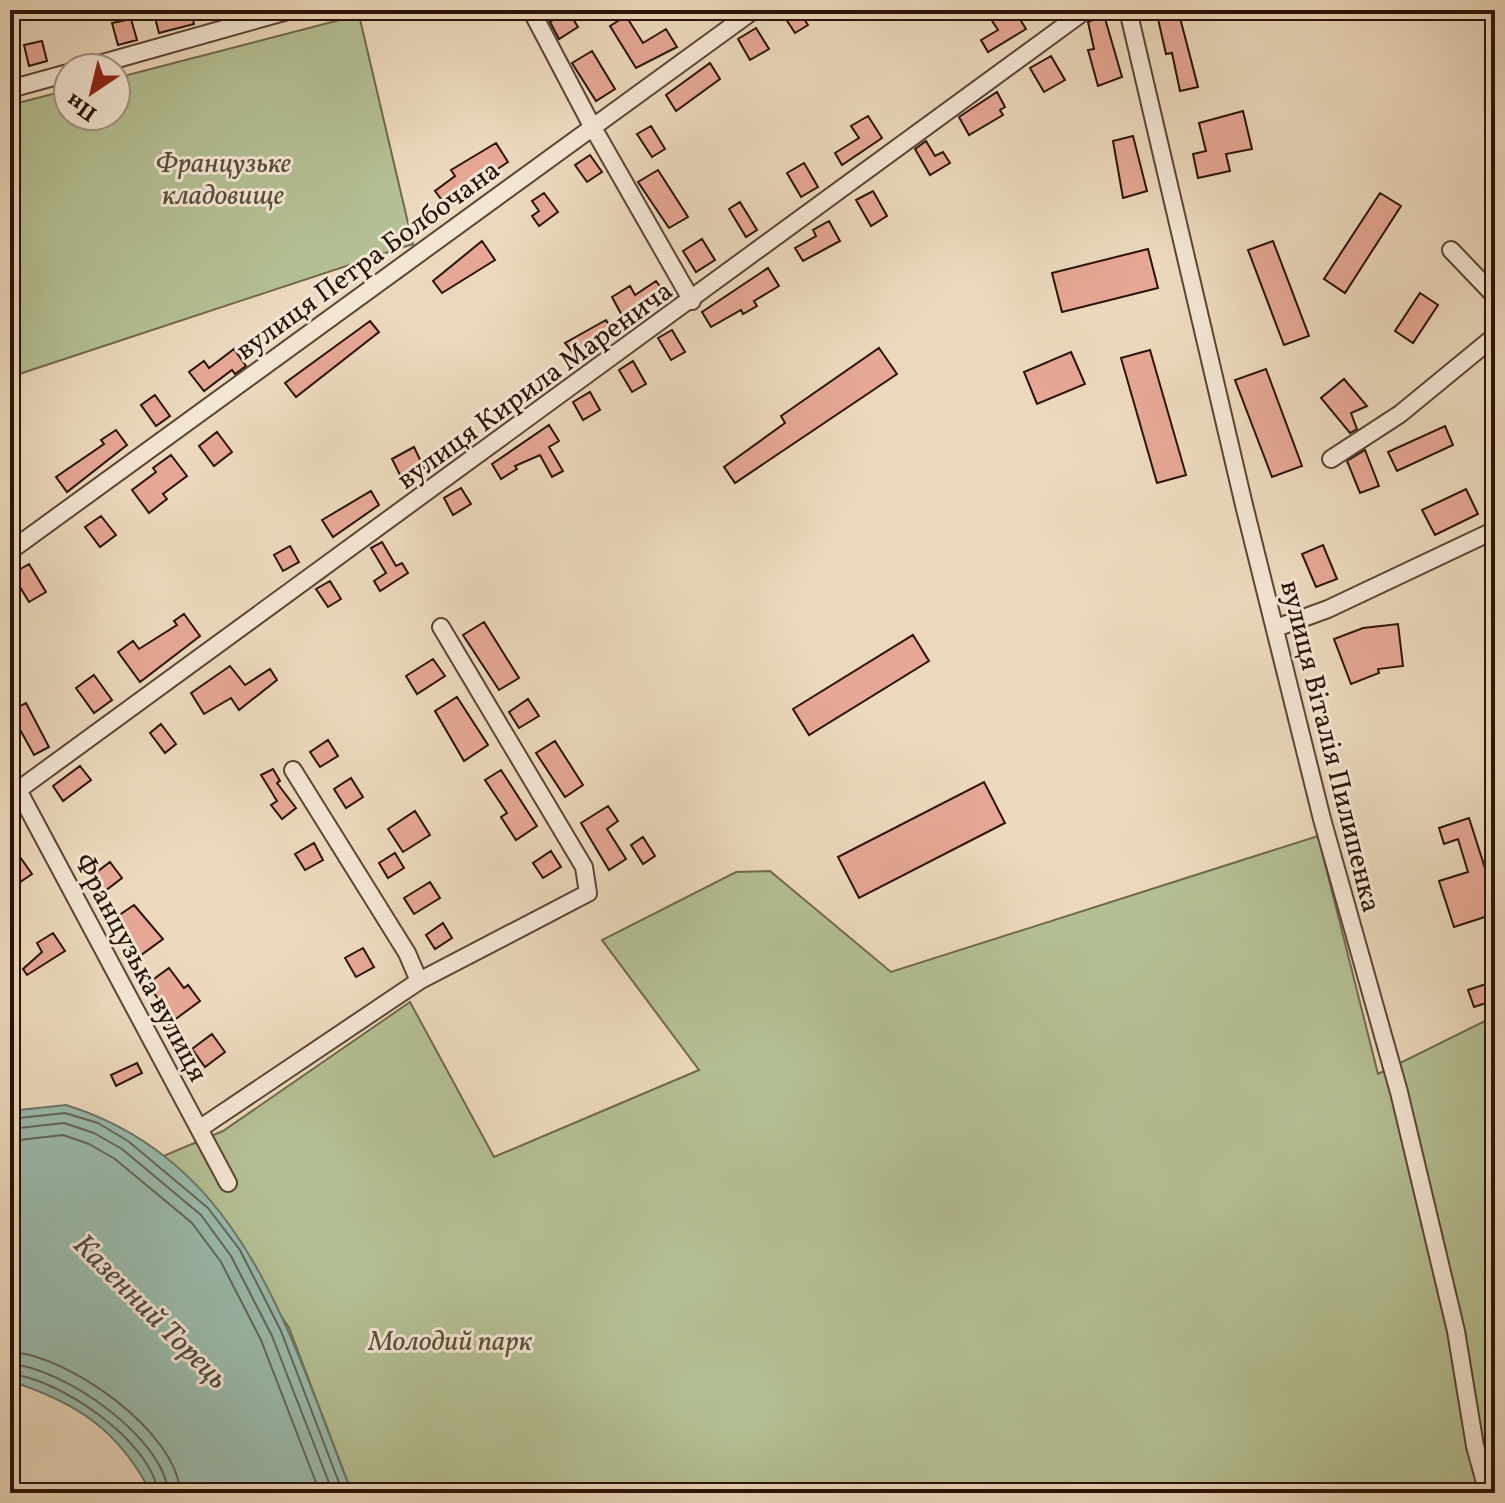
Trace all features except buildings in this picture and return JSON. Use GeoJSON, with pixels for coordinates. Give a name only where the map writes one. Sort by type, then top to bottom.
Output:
{"type":"FeatureCollection","features":[{"type":"Feature","properties":{"kind":"street"},"geometry":{"type":"LineString","coordinates":[[132,55],[291,10]]}},
{"type":"Feature","properties":{"kind":"street"},"geometry":{"type":"LineString","coordinates":[[531,10],[592,126],[692,301]]}},
{"type":"Feature","properties":{"kind":"street","name":"вулиця Петра Болбочана"},"geometry":{"type":"LineString","coordinates":[[10,551],[754,10]]}},
{"type":"Feature","properties":{"kind":"street","name":"вулиця Кирила Маренича"},"geometry":{"type":"LineString","coordinates":[[14,794],[1086,10]]}},
{"type":"Feature","properties":{"kind":"street","name":"вулиця Віталія Пилипенка"},"geometry":{"type":"LineString","coordinates":[[1128,10],[1347,915],[1399,1092],[1456,1331],[1475,1446],[1488,1493]]}},
{"type":"Feature","properties":{"kind":"street"},"geometry":{"type":"LineString","coordinates":[[10,89],[52,77]]}},
{"type":"Feature","properties":{"kind":"street"},"geometry":{"type":"LineString","coordinates":[[1451,250],[1495,296]]}},
{"type":"Feature","properties":{"kind":"street"},"geometry":{"type":"LineString","coordinates":[[1331,459],[1400,414],[1495,336]]}},
{"type":"Feature","properties":{"kind":"street"},"geometry":{"type":"LineString","coordinates":[[1276,628],[1328,609],[1495,530]]}},
{"type":"Feature","properties":{"kind":"street"},"geometry":{"type":"LineString","coordinates":[[199,1129],[419,981],[588,893],[584,867],[441,627]]}},
{"type":"Feature","properties":{"kind":"street"},"geometry":{"type":"LineString","coordinates":[[293,770],[407,953],[419,981]]}},
{"type":"Feature","properties":{"kind":"street","name":"Французька вулиця"},"geometry":{"type":"LineString","coordinates":[[10,775],[14,794],[228,1183]]}},
{"type":"Feature","properties":{"kind":"green space","name":"Французьке кладовище"},"geometry":{"type":"Polygon","coordinates":[[[359,15],[413,244],[10,377],[10,105],[52,94],[52,132],[132,132],[132,74],[359,15]]]}},
{"type":"Feature","properties":{"kind":"green space","name":"Молодий парк"},"geometry":{"type":"Polygon","coordinates":[[[1318,836],[1378,1074],[1495,1016],[1495,1493],[352,1493],[289,1328],[193,1182],[161,1157],[223,1131],[410,1002],[494,1157],[699,1070],[602,940],[736,872],[770,871],[891,972],[1318,836]]]}},
{"type":"Feature","properties":{"kind":"water","name":"Казенний Торець"},"geometry":{"type":"Polygon","coordinates":[[[66,1105],[128,1132],[178,1168],[219,1212],[253,1262],[282,1317],[352,1493],[151,1493],[125,1452],[93,1421],[55,1398],[10,1381],[10,1111],[66,1105]]]}}]}
